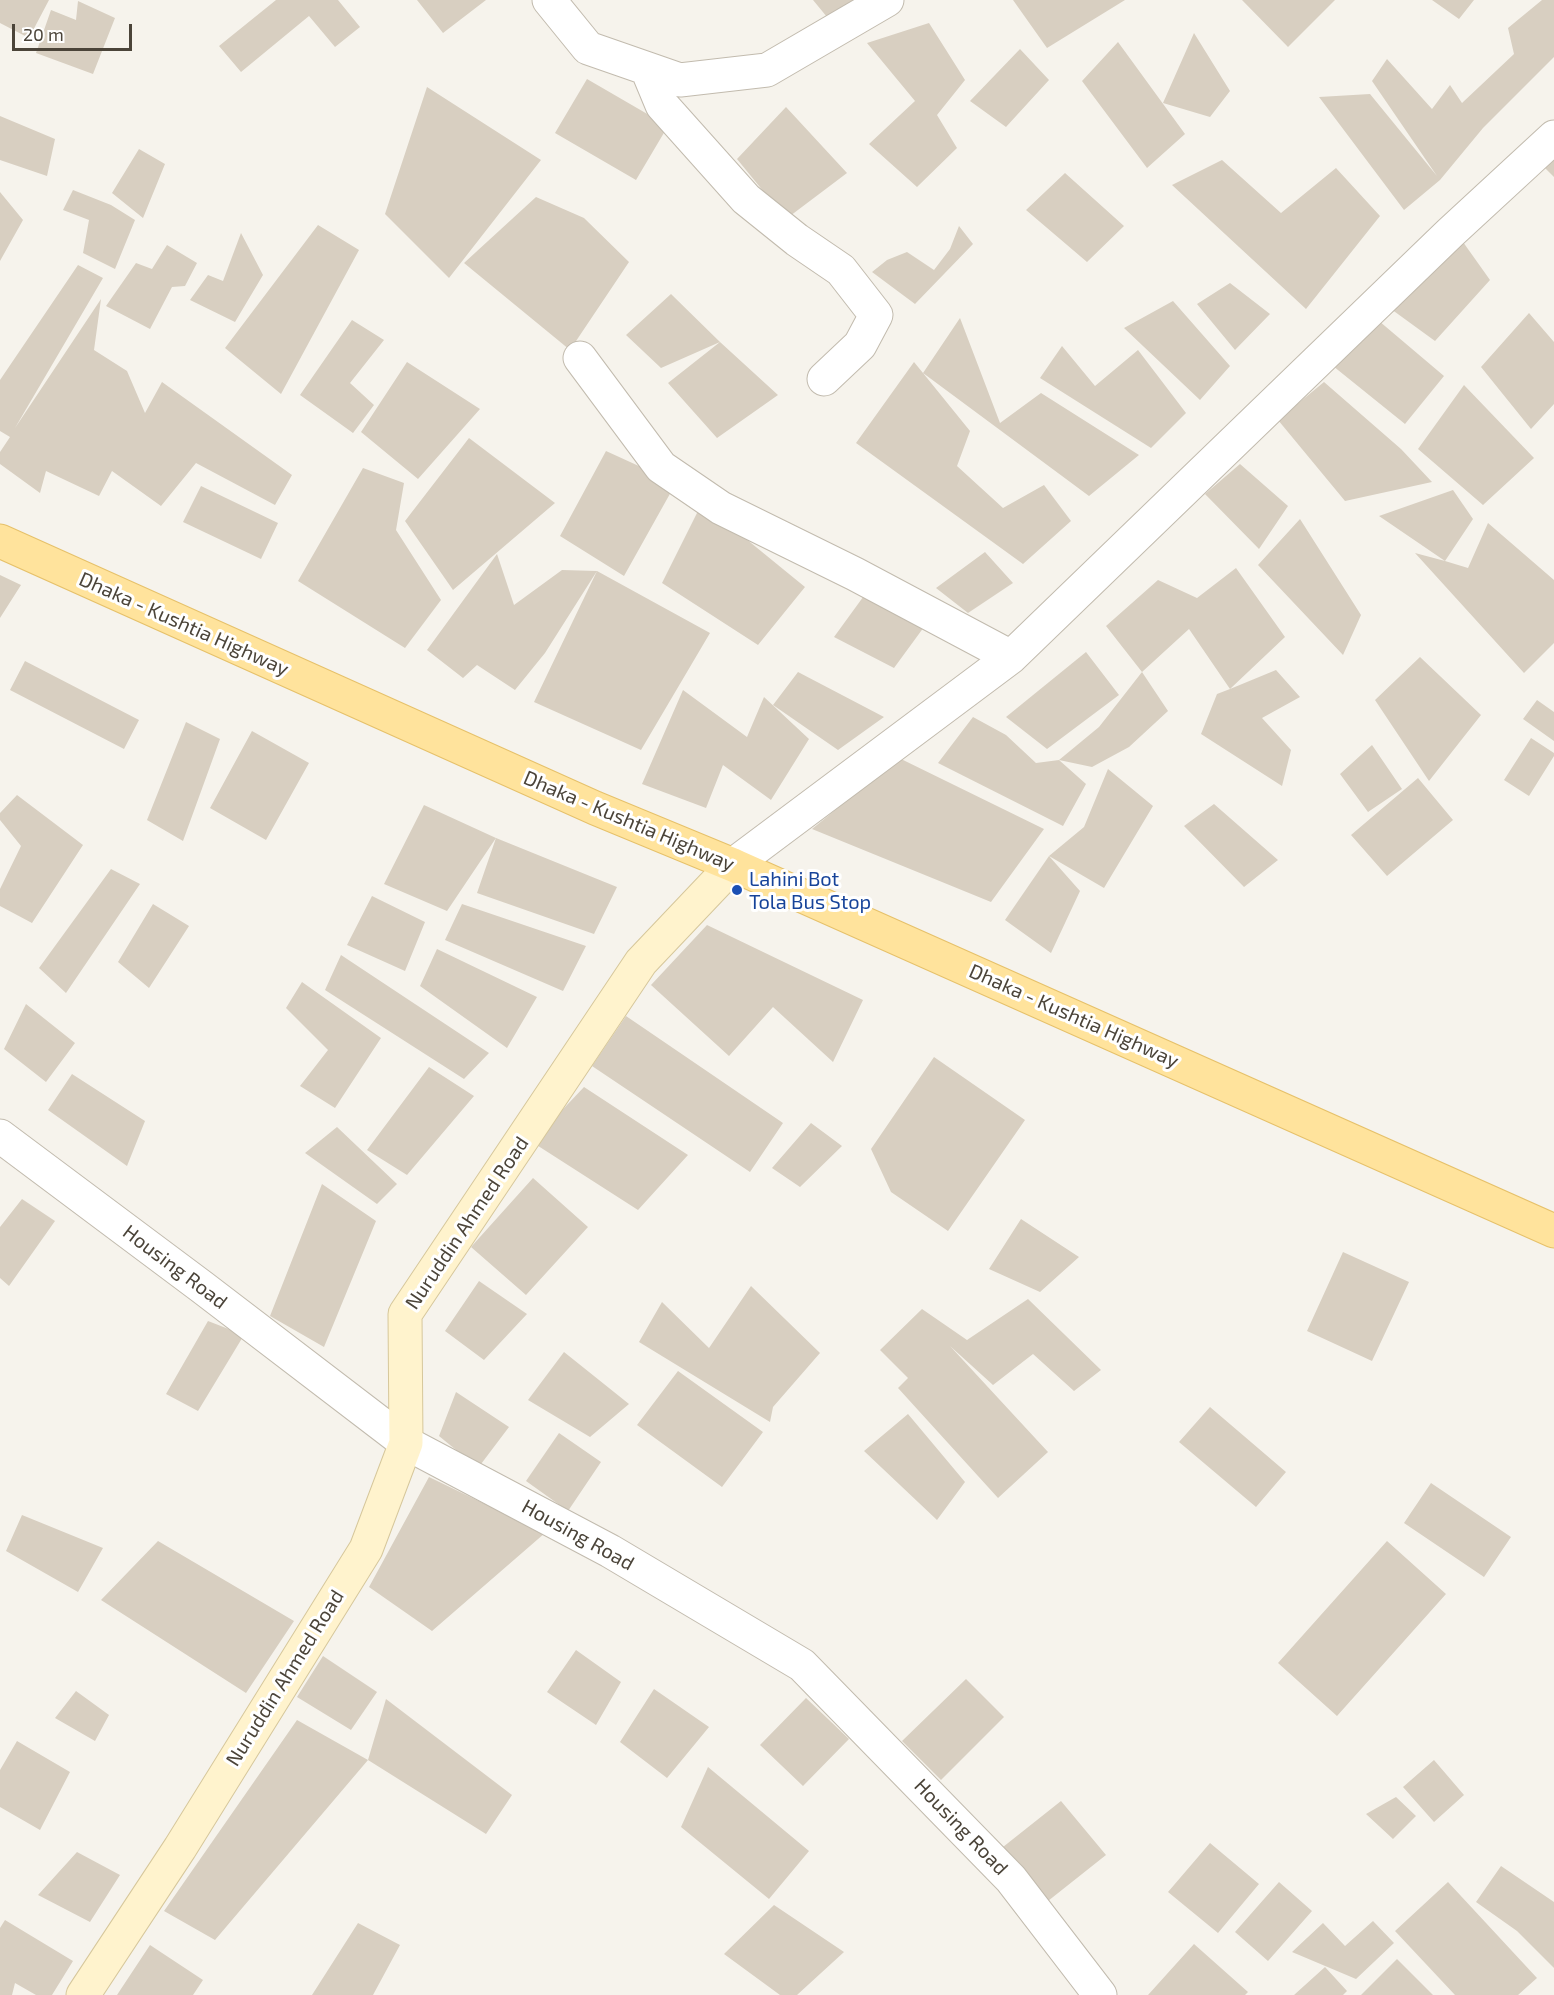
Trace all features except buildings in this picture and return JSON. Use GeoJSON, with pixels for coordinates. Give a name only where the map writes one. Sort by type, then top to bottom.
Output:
{"type":"FeatureCollection","features":[{"type":"Feature","properties":{"kind":"main road","name":"Dhaka - Kushtia Highway"},"geometry":{"type":"LineString","coordinates":[[0,542],[595,808],[733,865],[1554,1231]]}},
{"type":"Feature","properties":{"kind":"main road","name":"Nuruddin Ahmed Road"},"geometry":{"type":"LineString","coordinates":[[83,1995],[180,1848],[366,1549],[406,1443],[405,1314],[641,962],[733,865]]}},
{"type":"Feature","properties":{"kind":"street"},"geometry":{"type":"LineString","coordinates":[[549,0],[588,48],[680,80],[767,70],[887,0]]}},
{"type":"Feature","properties":{"kind":"street"},"geometry":{"type":"LineString","coordinates":[[647,69],[662,105],[746,198],[797,240],[841,270],[876,315],[860,345],[825,379]]}},
{"type":"Feature","properties":{"kind":"street"},"geometry":{"type":"LineString","coordinates":[[733,865],[1011,657],[1450,233],[1554,137]]}},
{"type":"Feature","properties":{"kind":"street"},"geometry":{"type":"LineString","coordinates":[[580,358],[661,467],[721,508],[855,574],[1011,657]]}},
{"type":"Feature","properties":{"kind":"street","name":"Housing Road"},"geometry":{"type":"LineString","coordinates":[[0,1136],[406,1443],[610,1551],[802,1665],[1011,1879],[1100,1995]]}},
{"type":"Feature","properties":{"kind":"place","name":"Lahini Bot Tola Bus Stop"},"geometry":{"type":"Point","coordinates":[737,890]}}]}
